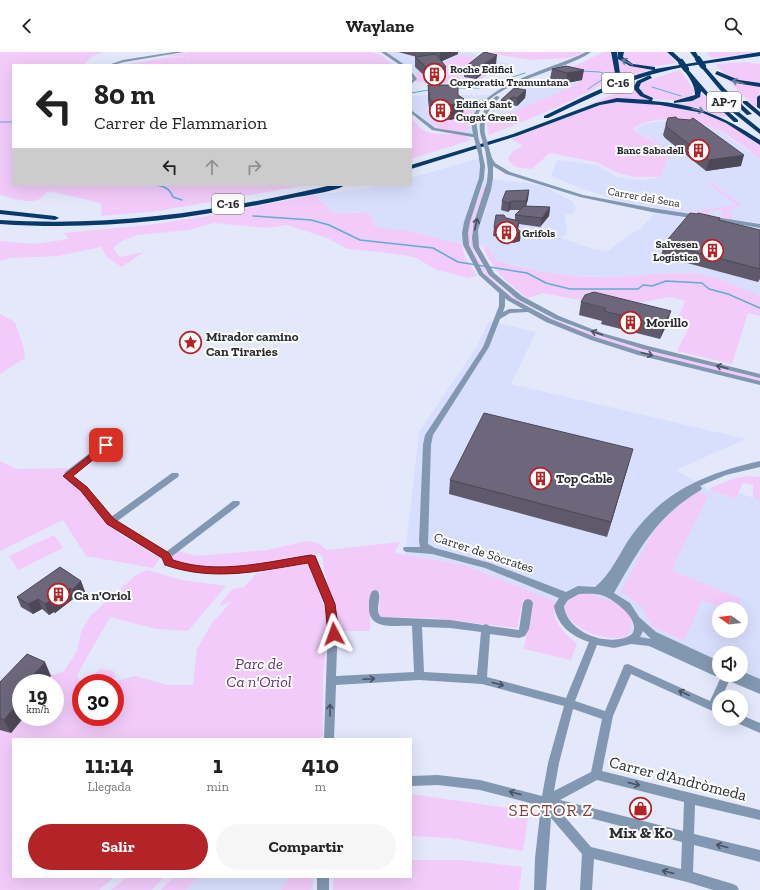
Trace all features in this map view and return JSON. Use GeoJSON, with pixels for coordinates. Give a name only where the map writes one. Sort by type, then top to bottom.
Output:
{"type":"FeatureCollection","features":[{"type":"Feature","properties":{"kind":"highway"},"geometry":{"type":"LineString","coordinates":[[621,52],[620,56],[622,61],[641,67],[681,65]]}},
{"type":"Feature","properties":{"kind":"highway"},"geometry":{"type":"LineString","coordinates":[[670,52],[725,112],[760,140]]}},
{"type":"Feature","properties":{"kind":"highway"},"geometry":{"type":"LineString","coordinates":[[675,52],[681,65]]}},
{"type":"Feature","properties":{"kind":"highway","name":"AP-7"},"geometry":{"type":"LineString","coordinates":[[693,52],[722,89],[760,123]]}},
{"type":"Feature","properties":{"kind":"highway"},"geometry":{"type":"LineString","coordinates":[[558,111],[575,99],[606,84],[617,76],[619,71],[614,53]]}},
{"type":"Feature","properties":{"kind":"highway"},"geometry":{"type":"LineString","coordinates":[[706,58],[717,73],[741,99],[760,115]]}},
{"type":"Feature","properties":{"kind":"highway"},"geometry":{"type":"LineString","coordinates":[[729,59],[759,58]]}},
{"type":"Feature","properties":{"kind":"highway"},"geometry":{"type":"LineString","coordinates":[[729,59],[759,58]]}},
{"type":"Feature","properties":{"kind":"highway","name":"C-16"},"geometry":{"type":"LineString","coordinates":[[412,163],[496,136],[558,111],[625,80],[681,65],[729,59]]}},
{"type":"Feature","properties":{"kind":"highway","name":"AP-7"},"geometry":{"type":"LineString","coordinates":[[689,61],[714,92],[760,132]]}},
{"type":"Feature","properties":{"kind":"highway"},"geometry":{"type":"LineString","coordinates":[[681,65],[642,79],[636,86],[639,93],[651,98],[669,102],[683,101],[698,96],[698,90],[693,78]]}},
{"type":"Feature","properties":{"kind":"highway","name":"C-16"},"geometry":{"type":"LineString","coordinates":[[412,167],[488,149],[627,83],[681,65]]}},
{"type":"Feature","properties":{"kind":"highway"},"geometry":{"type":"LineString","coordinates":[[717,73],[738,82],[760,85]]}},
{"type":"Feature","properties":{"kind":"highway"},"geometry":{"type":"LineString","coordinates":[[760,97],[760,107]]}},
{"type":"Feature","properties":{"kind":"highway"},"geometry":{"type":"LineString","coordinates":[[488,149],[515,136],[604,102],[621,100],[640,100],[696,109],[726,120],[760,143]]}},
{"type":"Feature","properties":{"kind":"highway","name":"C-16"},"geometry":{"type":"LineString","coordinates":[[0,217],[69,221],[132,217],[228,204],[319,186]]}},
{"type":"Feature","properties":{"kind":"highway","name":"C-16"},"geometry":{"type":"LineString","coordinates":[[0,222],[44,225],[140,221],[194,214],[336,186]]}},
{"type":"Feature","properties":{"kind":"highway"},"geometry":{"type":"LineString","coordinates":[[0,212],[60,218],[132,217]]}},
{"type":"Feature","properties":{"kind":"highway"},"geometry":{"type":"LineString","coordinates":[[67,230],[138,224],[194,214]]}},
{"type":"Feature","properties":{"kind":"street"},"geometry":{"type":"LineString","coordinates":[[113,64],[123,61],[182,52]]}},
{"type":"Feature","properties":{"kind":"street"},"geometry":{"type":"LineString","coordinates":[[383,52],[401,64]]}},
{"type":"Feature","properties":{"kind":"street"},"geometry":{"type":"LineString","coordinates":[[591,53],[511,85],[494,94],[477,111],[474,121],[484,168],[482,180],[466,226],[466,246],[472,260],[480,271],[502,294],[532,312],[564,328],[619,347],[760,383]]}},
{"type":"Feature","properties":{"kind":"street"},"geometry":{"type":"LineString","coordinates":[[498,176],[483,135],[481,122],[484,112],[500,95],[520,85],[565,68],[591,53]]}},
{"type":"Feature","properties":{"kind":"street"},"geometry":{"type":"LineString","coordinates":[[412,74],[415,79],[412,82]]}},
{"type":"Feature","properties":{"kind":"street"},"geometry":{"type":"LineString","coordinates":[[412,112],[434,129],[476,135]]}},
{"type":"Feature","properties":{"kind":"street"},"geometry":{"type":"LineString","coordinates":[[488,149],[492,163],[502,173],[490,184],[476,222],[474,234],[483,262],[491,273],[516,295],[543,312],[570,324],[642,346],[760,376]]}},
{"type":"Feature","properties":{"kind":"street"},"geometry":{"type":"LineString","coordinates":[[481,155],[486,162],[486,174],[498,176]]}},
{"type":"Feature","properties":{"kind":"street","name":"Carrer del Sena"},"geometry":{"type":"LineString","coordinates":[[499,169],[582,196],[636,207],[760,226]]}},
{"type":"Feature","properties":{"kind":"street","name":"Carrer del Sena"},"geometry":{"type":"LineString","coordinates":[[498,176],[528,178]]}},
{"type":"Feature","properties":{"kind":"street","name":"Carrer de Sòcrates"},"geometry":{"type":"LineString","coordinates":[[502,294],[503,302],[499,317],[480,358],[436,421],[428,439],[422,536],[424,546],[432,551],[487,564],[565,596]]}},
{"type":"Feature","properties":{"kind":"street"},"geometry":{"type":"LineString","coordinates":[[499,317],[509,311],[532,312]]}},
{"type":"Feature","properties":{"kind":"street"},"geometry":{"type":"LineString","coordinates":[[106,445],[68,474],[68,477],[84,489],[110,522],[166,556],[166,560],[174,565],[214,571],[245,570],[320,557]]}},
{"type":"Feature","properties":{"kind":"street"},"geometry":{"type":"LineString","coordinates":[[597,591],[610,579],[646,521],[668,500],[707,478],[760,464]]}},
{"type":"Feature","properties":{"kind":"street"},"geometry":{"type":"LineString","coordinates":[[609,594],[646,533],[660,516],[673,504],[693,491],[710,483],[760,469]]}},
{"type":"Feature","properties":{"kind":"street"},"geometry":{"type":"LineString","coordinates":[[110,522],[175,475]]}},
{"type":"Feature","properties":{"kind":"street"},"geometry":{"type":"LineString","coordinates":[[166,556],[236,503]]}},
{"type":"Feature","properties":{"kind":"street"},"geometry":{"type":"LineString","coordinates":[[407,549],[432,551]]}},
{"type":"Feature","properties":{"kind":"street"},"geometry":{"type":"LineString","coordinates":[[309,558],[313,560],[332,613],[334,634],[330,681],[329,738]]}},
{"type":"Feature","properties":{"kind":"street"},"geometry":{"type":"LineString","coordinates":[[712,662],[653,635],[637,620],[628,607],[609,594],[597,591],[578,590],[565,596],[560,604],[559,608],[565,623],[573,631],[594,641],[614,644],[628,640],[650,642],[712,670]]}},
{"type":"Feature","properties":{"kind":"street"},"geometry":{"type":"LineString","coordinates":[[375,594],[373,614],[375,618],[384,621],[417,622],[486,628],[519,634],[522,633],[528,603]]}},
{"type":"Feature","properties":{"kind":"street"},"geometry":{"type":"LineString","coordinates":[[628,640],[637,632],[637,620]]}},
{"type":"Feature","properties":{"kind":"street"},"geometry":{"type":"LineString","coordinates":[[417,622],[419,676]]}},
{"type":"Feature","properties":{"kind":"street"},"geometry":{"type":"LineString","coordinates":[[482,680],[486,628]]}},
{"type":"Feature","properties":{"kind":"street"},"geometry":{"type":"LineString","coordinates":[[540,890],[540,862],[547,801],[555,757],[569,703],[594,641]]}},
{"type":"Feature","properties":{"kind":"street"},"geometry":{"type":"LineString","coordinates":[[596,774],[608,716],[628,668],[712,706]]}},
{"type":"Feature","properties":{"kind":"street"},"geometry":{"type":"LineString","coordinates":[[330,681],[419,676],[482,680],[569,703],[608,716]]}},
{"type":"Feature","properties":{"kind":"street"},"geometry":{"type":"LineString","coordinates":[[748,678],[760,683]]}},
{"type":"Feature","properties":{"kind":"street"},"geometry":{"type":"LineString","coordinates":[[741,682],[760,690]]}},
{"type":"Feature","properties":{"kind":"street"},"geometry":{"type":"LineString","coordinates":[[748,723],[760,728]]}},
{"type":"Feature","properties":{"kind":"street","name":"Carrer d'Andròmeda"},"geometry":{"type":"LineString","coordinates":[[547,801],[596,774],[760,815]]}},
{"type":"Feature","properties":{"kind":"street"},"geometry":{"type":"LineString","coordinates":[[412,781],[438,780],[480,785],[760,856]]}},
{"type":"Feature","properties":{"kind":"street"},"geometry":{"type":"LineString","coordinates":[[687,876],[690,798]]}},
{"type":"Feature","properties":{"kind":"street"},"geometry":{"type":"LineString","coordinates":[[547,801],[557,817],[585,848],[733,890]]}},
{"type":"Feature","properties":{"kind":"street"},"geometry":{"type":"LineString","coordinates":[[585,848],[586,890]]}},
{"type":"Feature","properties":{"kind":"street"},"geometry":{"type":"LineString","coordinates":[[323,878],[323,890]]}},
{"type":"Feature","properties":{"kind":"shaded area"},"geometry":{"type":"Polygon","coordinates":[[[383,52],[471,52],[478,56],[511,64],[496,69],[474,84],[413,81],[415,79],[412,74],[412,64],[401,64],[383,52]]]}},
{"type":"Feature","properties":{"kind":"shaded area"},"geometry":{"type":"Polygon","coordinates":[[[565,71],[592,79],[487,123],[495,105],[507,95],[522,87],[565,71]]]}},
{"type":"Feature","properties":{"kind":"shaded area"},"geometry":{"type":"Polygon","coordinates":[[[424,95],[492,95],[477,111],[474,132],[469,134],[434,129],[412,112],[412,97],[424,95]]]}},
{"type":"Feature","properties":{"kind":"shaded area"},"geometry":{"type":"Polygon","coordinates":[[[675,120],[695,122],[715,128],[760,159],[760,223],[623,202],[583,189],[551,176],[557,160],[597,165],[617,177],[641,180],[661,177],[669,152],[637,132],[635,128],[647,123],[675,120]]]}},
{"type":"Feature","properties":{"kind":"shaded area"},"geometry":{"type":"Polygon","coordinates":[[[479,158],[479,178],[529,183],[545,187],[572,201],[576,208],[572,214],[565,215],[567,234],[561,238],[593,249],[608,251],[627,236],[640,229],[657,211],[760,226],[760,296],[705,276],[687,274],[607,277],[570,276],[543,272],[498,261],[494,258],[488,247],[436,239],[416,232],[389,230],[374,226],[373,221],[358,212],[340,214],[331,212],[328,207],[314,195],[378,186],[412,186],[412,178],[479,158]]]}},
{"type":"Feature","properties":{"kind":"shaded area"},"geometry":{"type":"Polygon","coordinates":[[[489,321],[536,332],[511,384],[746,439],[676,470],[710,490],[736,499],[739,493],[760,500],[760,689],[748,680],[748,646],[712,646],[712,669],[464,565],[405,555],[419,432],[477,346],[489,321]]]}},
{"type":"Feature","properties":{"kind":"shaded area"},"geometry":{"type":"Polygon","coordinates":[[[196,878],[314,878],[313,890],[187,890],[196,878]]]}},
{"type":"Feature","properties":{"kind":"green space"},"geometry":{"type":"Polygon","coordinates":[[[0,52],[104,52],[93,56],[84,64],[12,64],[12,186],[301,186],[158,211],[102,216],[101,205],[99,203],[47,191],[38,200],[32,201],[19,200],[0,195],[0,52]]]}},
{"type":"Feature","properties":{"kind":"green space"},"geometry":{"type":"Polygon","coordinates":[[[190,52],[372,52],[381,55],[392,64],[127,64],[165,58],[187,57],[189,59],[189,57],[166,56],[190,52]]]}},
{"type":"Feature","properties":{"kind":"green space"},"geometry":{"type":"Polygon","coordinates":[[[483,52],[584,52],[570,58],[530,60],[483,52]]]}},
{"type":"Feature","properties":{"kind":"green space"},"geometry":{"type":"Polygon","coordinates":[[[603,52],[610,52],[616,68],[616,72],[610,79],[579,97],[489,135],[487,123],[576,85],[583,78],[565,71],[603,52]]]}},
{"type":"Feature","properties":{"kind":"green space"},"geometry":{"type":"Polygon","coordinates":[[[616,52],[618,52],[618,59],[632,66],[652,69],[617,80],[621,75],[616,52]]]}},
{"type":"Feature","properties":{"kind":"green space"},"geometry":{"type":"Polygon","coordinates":[[[624,52],[666,52],[676,63],[643,66],[630,62],[624,58],[624,52]]]}},
{"type":"Feature","properties":{"kind":"green space"},"geometry":{"type":"Polygon","coordinates":[[[707,52],[759,52],[711,58],[707,52]]]}},
{"type":"Feature","properties":{"kind":"green space"},"geometry":{"type":"Polygon","coordinates":[[[462,55],[482,60],[458,71],[439,65],[462,55]]]}},
{"type":"Feature","properties":{"kind":"green space"},"geometry":{"type":"Polygon","coordinates":[[[744,62],[760,64],[760,83],[735,79],[724,73],[716,64],[744,62]]]}},
{"type":"Feature","properties":{"kind":"green space"},"geometry":{"type":"Polygon","coordinates":[[[497,65],[506,66],[496,69],[474,84],[415,82],[417,77],[415,73],[421,72],[429,80],[438,79],[442,68],[459,75],[458,77],[462,80],[475,81],[497,65]]]}},
{"type":"Feature","properties":{"kind":"green space"},"geometry":{"type":"Polygon","coordinates":[[[680,70],[694,90],[692,97],[679,100],[657,99],[644,94],[640,89],[640,85],[644,82],[680,70]]]}},
{"type":"Feature","properties":{"kind":"green space"},"geometry":{"type":"Polygon","coordinates":[[[727,80],[760,86],[757,109],[727,80]]]}},
{"type":"Feature","properties":{"kind":"green space"},"geometry":{"type":"Polygon","coordinates":[[[634,84],[633,89],[639,93],[658,101],[668,102],[628,99],[601,102],[588,106],[634,84]]]}},
{"type":"Feature","properties":{"kind":"green space"},"geometry":{"type":"Polygon","coordinates":[[[701,93],[727,117],[716,115],[697,108],[670,103],[690,102],[697,99],[701,93]]]}},
{"type":"Feature","properties":{"kind":"green space"},"geometry":{"type":"Polygon","coordinates":[[[468,100],[481,100],[470,116],[467,131],[457,132],[446,130],[429,120],[441,123],[442,120],[462,117],[463,115],[461,112],[473,107],[469,104],[468,100]]]}},
{"type":"Feature","properties":{"kind":"green space"},"geometry":{"type":"Polygon","coordinates":[[[624,101],[674,106],[710,115],[731,126],[760,146],[760,159],[730,137],[712,127],[689,121],[664,119],[642,123],[634,128],[635,131],[665,149],[649,135],[650,134],[674,155],[669,153],[661,177],[634,177],[618,173],[596,162],[550,153],[532,169],[521,168],[510,162],[508,158],[513,151],[523,146],[511,139],[602,104],[624,101]]]}},
{"type":"Feature","properties":{"kind":"green space"},"geometry":{"type":"Polygon","coordinates":[[[412,118],[420,128],[425,131],[439,134],[457,134],[471,140],[412,159],[412,118]]]}},
{"type":"Feature","properties":{"kind":"green space"},"geometry":{"type":"Polygon","coordinates":[[[707,183],[713,184],[741,205],[728,210],[732,215],[732,219],[719,217],[723,212],[721,210],[711,211],[707,215],[685,213],[736,205],[707,183]]]}},
{"type":"Feature","properties":{"kind":"green space"},"geometry":{"type":"Polygon","coordinates":[[[483,186],[486,187],[474,220],[471,235],[472,242],[482,266],[501,287],[526,305],[555,320],[586,332],[647,350],[760,378],[760,381],[672,359],[585,334],[553,321],[524,306],[498,288],[479,266],[469,241],[468,234],[470,220],[483,186]]]}},
{"type":"Feature","properties":{"kind":"green space"},"geometry":{"type":"Polygon","coordinates":[[[314,195],[328,207],[331,212],[340,214],[366,212],[371,216],[374,226],[412,232],[461,243],[465,257],[477,276],[468,278],[437,270],[414,257],[348,249],[327,238],[287,225],[266,228],[214,223],[189,230],[137,235],[122,241],[114,247],[114,250],[120,257],[144,252],[122,267],[107,257],[101,247],[58,256],[11,258],[0,261],[0,241],[34,244],[69,239],[64,233],[148,225],[208,216],[314,195]]]}},
{"type":"Feature","properties":{"kind":"green space"},"geometry":{"type":"Polygon","coordinates":[[[483,247],[488,247],[494,258],[498,261],[538,271],[565,275],[606,277],[686,273],[705,275],[760,296],[760,316],[748,313],[732,364],[677,351],[689,327],[676,323],[685,301],[670,297],[627,305],[574,299],[543,293],[528,298],[496,270],[483,247]]]}},
{"type":"Feature","properties":{"kind":"green space"},"geometry":{"type":"Polygon","coordinates":[[[0,314],[15,322],[24,349],[25,358],[0,374],[0,314]]]}},
{"type":"Feature","properties":{"kind":"green space"},"geometry":{"type":"Polygon","coordinates":[[[0,461],[16,469],[67,468],[69,471],[65,477],[81,491],[107,524],[123,536],[160,558],[153,568],[86,556],[63,520],[0,551],[0,461]]]}},
{"type":"Feature","properties":{"kind":"green space"},"geometry":{"type":"Polygon","coordinates":[[[749,476],[760,477],[760,501],[753,498],[753,485],[743,483],[736,499],[710,490],[710,488],[735,478],[749,476]]]}},
{"type":"Feature","properties":{"kind":"green space"},"geometry":{"type":"Polygon","coordinates":[[[696,490],[708,496],[673,569],[675,572],[741,599],[740,602],[712,602],[712,604],[702,600],[684,641],[652,626],[642,607],[621,591],[649,539],[661,522],[696,490]]]}},
{"type":"Feature","properties":{"kind":"green space"},"geometry":{"type":"Polygon","coordinates":[[[54,535],[63,548],[18,570],[9,556],[54,535]]]}},
{"type":"Feature","properties":{"kind":"green space"},"geometry":{"type":"Polygon","coordinates":[[[307,541],[318,543],[327,550],[400,542],[394,553],[464,565],[556,602],[554,609],[556,621],[563,631],[577,644],[571,660],[524,649],[532,602],[523,600],[517,628],[433,618],[379,617],[380,591],[371,590],[370,631],[340,631],[324,570],[323,559],[320,553],[266,563],[222,568],[201,568],[184,565],[171,559],[171,556],[179,551],[195,556],[267,550],[307,541]]]}},
{"type":"Feature","properties":{"kind":"green space","name":"Parc de Ca n'Oriol"},"geometry":{"type":"Polygon","coordinates":[[[307,563],[310,564],[328,620],[323,678],[323,736],[320,738],[12,738],[12,878],[113,878],[99,890],[0,890],[0,695],[12,687],[12,726],[64,726],[64,674],[56,674],[64,671],[77,651],[81,632],[90,616],[136,575],[147,570],[182,580],[226,586],[188,631],[156,629],[110,617],[78,674],[72,674],[72,726],[124,726],[124,679],[135,676],[168,685],[193,685],[197,649],[212,623],[232,601],[221,606],[220,604],[232,589],[244,587],[257,573],[307,563]]]}},
{"type":"Feature","properties":{"kind":"green space"},"geometry":{"type":"Polygon","coordinates":[[[585,593],[612,602],[627,612],[631,619],[631,627],[626,637],[610,638],[596,635],[582,629],[572,621],[566,613],[565,605],[571,598],[585,593]]]}},
{"type":"Feature","properties":{"kind":"green space","name":"Parc de Ca n'Oriol"},"geometry":{"type":"Polygon","coordinates":[[[38,669],[50,674],[31,674],[38,669]]]}},
{"type":"Feature","properties":{"kind":"green space"},"geometry":{"type":"Polygon","coordinates":[[[101,669],[111,670],[115,674],[94,674],[101,669]]]}},
{"type":"Feature","properties":{"kind":"green space"},"geometry":{"type":"Polygon","coordinates":[[[412,794],[529,811],[523,851],[451,838],[412,836],[412,794]]]}},
{"type":"Feature","properties":{"kind":"green space"},"geometry":{"type":"Polygon","coordinates":[[[412,860],[463,860],[522,867],[519,890],[333,890],[334,878],[412,878],[412,860]]]}},
{"type":"Feature","properties":{"kind":"green space"},"geometry":{"type":"Polygon","coordinates":[[[126,878],[163,878],[152,890],[111,890],[126,878]]]}},
{"type":"Feature","properties":{"kind":"green space"},"geometry":{"type":"Polygon","coordinates":[[[172,878],[196,878],[187,890],[161,890],[172,878]]]}},
{"type":"Feature","properties":{"kind":"green space"},"geometry":{"type":"Polygon","coordinates":[[[289,878],[312,878],[311,890],[281,890],[289,878]]]}},
{"type":"Feature","properties":{"kind":"building"},"geometry":{"type":"Polygon","coordinates":[[[484,52],[497,55],[477,69],[465,67],[484,52]]]}},
{"type":"Feature","properties":{"kind":"building"},"geometry":{"type":"Polygon","coordinates":[[[436,54],[446,67],[438,67],[439,69],[430,70],[415,57],[436,54]]]}},
{"type":"Feature","properties":{"kind":"building"},"geometry":{"type":"Polygon","coordinates":[[[566,66],[584,70],[567,73],[552,69],[566,66]]]}},
{"type":"Feature","properties":{"kind":"building"},"geometry":{"type":"Polygon","coordinates":[[[428,85],[458,85],[458,95],[464,99],[463,101],[451,105],[430,100],[428,85]]]}},
{"type":"Feature","properties":{"kind":"building"},"geometry":{"type":"Polygon","coordinates":[[[514,88],[526,90],[517,98],[512,97],[508,101],[501,100],[514,88]]]}},
{"type":"Feature","properties":{"kind":"building"},"geometry":{"type":"Polygon","coordinates":[[[676,117],[678,119],[690,120],[693,118],[744,155],[709,160],[667,127],[666,124],[668,118],[676,117]]]}},
{"type":"Feature","properties":{"kind":"building"},"geometry":{"type":"Polygon","coordinates":[[[529,190],[526,201],[511,201],[509,203],[502,201],[506,191],[529,190]]]}},
{"type":"Feature","properties":{"kind":"building"},"geometry":{"type":"Polygon","coordinates":[[[524,206],[550,207],[542,218],[515,215],[524,206]]]}},
{"type":"Feature","properties":{"kind":"building","name":"Salvesen Logística"},"geometry":{"type":"Polygon","coordinates":[[[690,213],[698,213],[720,218],[719,220],[760,230],[760,269],[664,244],[690,213]]]}},
{"type":"Feature","properties":{"kind":"building"},"geometry":{"type":"Polygon","coordinates":[[[496,215],[504,215],[506,218],[519,221],[517,228],[521,232],[514,233],[494,227],[496,215]]]}},
{"type":"Feature","properties":{"kind":"building"},"geometry":{"type":"Polygon","coordinates":[[[594,292],[671,311],[663,326],[604,311],[606,308],[581,302],[585,295],[594,292]]]}},
{"type":"Feature","properties":{"kind":"building","name":"Top Cable"},"geometry":{"type":"Polygon","coordinates":[[[484,413],[633,449],[611,522],[450,480],[484,413]]]}},
{"type":"Feature","properties":{"kind":"building"},"geometry":{"type":"Polygon","coordinates":[[[60,567],[81,581],[72,590],[70,588],[51,602],[50,601],[45,604],[38,599],[28,604],[17,597],[60,567]]]}},
{"type":"Feature","properties":{"kind":"building"},"geometry":{"type":"Polygon","coordinates":[[[27,654],[45,662],[34,674],[12,674],[12,711],[4,720],[0,718],[0,682],[27,654]]]}},
{"type":"Feature","properties":{"kind":"waterway"},"geometry":{"type":"LineString","coordinates":[[581,71],[603,73]]}},
{"type":"Feature","properties":{"kind":"waterway"},"geometry":{"type":"LineString","coordinates":[[456,88],[479,88],[525,73]]}},
{"type":"Feature","properties":{"kind":"waterway"},"geometry":{"type":"LineString","coordinates":[[588,89],[603,79],[603,73]]}},
{"type":"Feature","properties":{"kind":"waterway"},"geometry":{"type":"LineString","coordinates":[[603,73],[611,77]]}},
{"type":"Feature","properties":{"kind":"waterway"},"geometry":{"type":"LineString","coordinates":[[652,87],[681,96]]}},
{"type":"Feature","properties":{"kind":"waterway"},"geometry":{"type":"LineString","coordinates":[[412,93],[429,90]]}},
{"type":"Feature","properties":{"kind":"waterway"},"geometry":{"type":"LineString","coordinates":[[0,122],[12,122]]}},
{"type":"Feature","properties":{"kind":"waterway"},"geometry":{"type":"LineString","coordinates":[[162,186],[165,187],[173,197],[182,200]]}},
{"type":"Feature","properties":{"kind":"waterway"},"geometry":{"type":"LineString","coordinates":[[253,216],[311,220],[329,225],[360,240],[433,248],[458,262],[527,273],[546,283],[570,289],[638,289],[643,285],[652,286],[666,281],[702,283],[709,289],[728,294],[760,308]]}},
{"type":"Feature","properties":{"kind":"place","name":"Roche Edifici Corporatiu Tramuntana"},"geometry":{"type":"Point","coordinates":[434,75]}},
{"type":"Feature","properties":{"kind":"place","name":"Edifici Sant Cugat Green"},"geometry":{"type":"Point","coordinates":[441,110]}},
{"type":"Feature","properties":{"kind":"place","name":"Banc Sabadell"},"geometry":{"type":"Point","coordinates":[699,150]}},
{"type":"Feature","properties":{"kind":"place","name":"Grifols"},"geometry":{"type":"Point","coordinates":[506,233]}},
{"type":"Feature","properties":{"kind":"place","name":"Salvesen Logística"},"geometry":{"type":"Point","coordinates":[713,250]}},
{"type":"Feature","properties":{"kind":"place","name":"Morillo"},"geometry":{"type":"Point","coordinates":[630,322]}},
{"type":"Feature","properties":{"kind":"place","name":"Mirador camino Can Tiraries"},"geometry":{"type":"Point","coordinates":[191,343]}},
{"type":"Feature","properties":{"kind":"place","name":"Top Cable"},"geometry":{"type":"Point","coordinates":[541,478]}},
{"type":"Feature","properties":{"kind":"place","name":"Ca n'Oriol"},"geometry":{"type":"Point","coordinates":[59,595]}},
{"type":"Feature","properties":{"kind":"place","name":"Mix & Ko"},"geometry":{"type":"Point","coordinates":[641,809]}},
{"type":"Feature","properties":{"kind":"district","name":"SECTOR Z"},"geometry":{"type":"Point","coordinates":[551,810]}},
{"type":"Feature","properties":{"kind":"route"},"geometry":{"type":"LineString","coordinates":[[106,445],[67,476],[84,489],[110,522],[166,556],[166,560],[169,563],[200,570],[236,571],[260,568],[309,558],[313,560],[330,604],[334,623],[334,634]]}}]}
